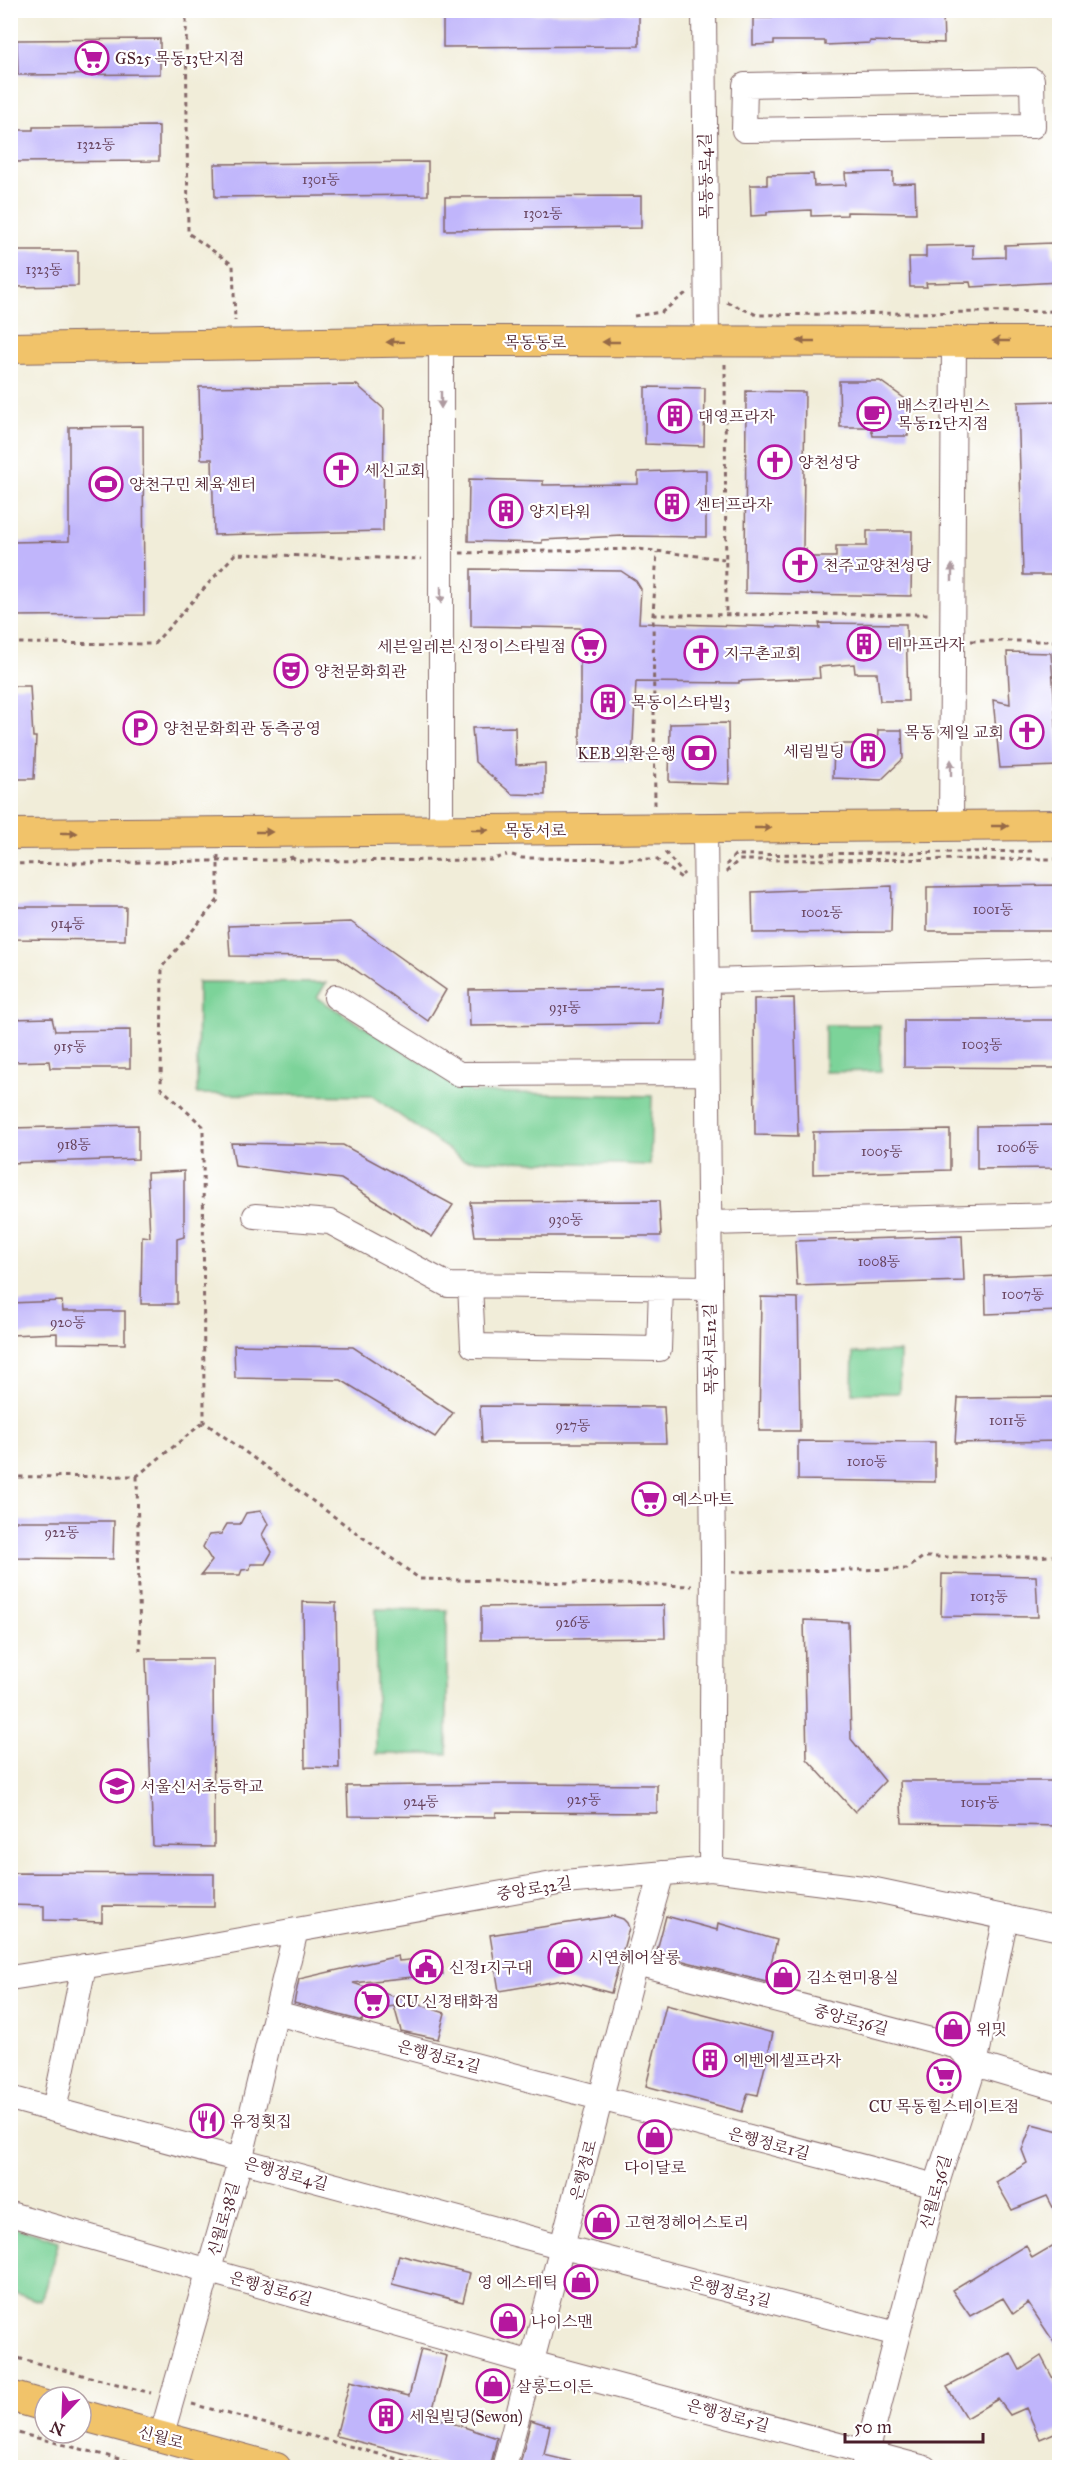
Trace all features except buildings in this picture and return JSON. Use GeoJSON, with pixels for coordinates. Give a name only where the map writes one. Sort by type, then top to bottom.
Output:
{"type":"FeatureCollection","features":[{"type":"Feature","properties":{"kind":"main road","name":"목동동로"},"geometry":{"type":"LineString","coordinates":[[10,348],[441,342],[1059,342]]}},
{"type":"Feature","properties":{"kind":"main road","name":"목동서로"},"geometry":{"type":"LineString","coordinates":[[10,834],[441,830],[660,840],[705,828],[1059,825]]}},
{"type":"Feature","properties":{"kind":"main road"},"geometry":{"type":"LineString","coordinates":[[10,2396],[33,2403]]}},
{"type":"Feature","properties":{"kind":"main road","name":"신월로"},"geometry":{"type":"LineString","coordinates":[[93,2418],[162,2437],[215,2460],[276,2468]]}},
{"type":"Feature","properties":{"kind":"street","name":"목동동로4길"},"geometry":{"type":"LineString","coordinates":[[704,10],[706,276],[716,341]]}},
{"type":"Feature","properties":{"kind":"street"},"geometry":{"type":"LineString","coordinates":[[1032,80],[1033,126],[744,130],[744,110],[745,85],[1032,80]]}},
{"type":"Feature","properties":{"kind":"street"},"geometry":{"type":"LineString","coordinates":[[705,110],[744,110]]}},
{"type":"Feature","properties":{"kind":"street"},"geometry":{"type":"LineString","coordinates":[[951,826],[954,341]]}},
{"type":"Feature","properties":{"kind":"street"},"geometry":{"type":"LineString","coordinates":[[441,342],[441,830]]}},
{"type":"Feature","properties":{"kind":"street","name":"목동서로12길"},"geometry":{"type":"LineString","coordinates":[[705,828],[712,882],[706,981],[712,1579],[711,1869]]}},
{"type":"Feature","properties":{"kind":"street"},"geometry":{"type":"LineString","coordinates":[[706,981],[1059,971]]}},
{"type":"Feature","properties":{"kind":"street"},"geometry":{"type":"LineString","coordinates":[[336,997],[459,1074],[707,1073]]}},
{"type":"Feature","properties":{"kind":"street"},"geometry":{"type":"LineString","coordinates":[[709,1223],[1059,1215]]}},
{"type":"Feature","properties":{"kind":"street"},"geometry":{"type":"LineString","coordinates":[[255,1216],[330,1222],[448,1285],[710,1288]]}},
{"type":"Feature","properties":{"kind":"street"},"geometry":{"type":"LineString","coordinates":[[470,1285],[473,1346],[659,1349],[661,1287]]}},
{"type":"Feature","properties":{"kind":"street","name":"중앙로32길"},"geometry":{"type":"LineString","coordinates":[[10,1978],[564,1882],[711,1869],[871,1889],[1059,1929]]}},
{"type":"Feature","properties":{"kind":"street","name":"은행정로"},"geometry":{"type":"LineString","coordinates":[[504,2468],[636,1963],[662,1873]]}},
{"type":"Feature","properties":{"kind":"street","name":"신월로36길"},"geometry":{"type":"LineString","coordinates":[[865,2460],[936,2186],[975,2064],[1006,1917]]}},
{"type":"Feature","properties":{"kind":"street","name":"신월로38길"},"geometry":{"type":"LineString","coordinates":[[162,2437],[240,2161],[296,1930]]}},
{"type":"Feature","properties":{"kind":"street","name":"중앙로36길"},"geometry":{"type":"LineString","coordinates":[[636,1963],[958,2047],[975,2064],[1059,2089]]}},
{"type":"Feature","properties":{"kind":"street"},"geometry":{"type":"LineString","coordinates":[[54,2110],[84,1966]]}},
{"type":"Feature","properties":{"kind":"street","name":"은행정로2길"},"geometry":{"type":"LineString","coordinates":[[276,2013],[602,2100]]}},
{"type":"Feature","properties":{"kind":"street","name":"은행정로4길"},"geometry":{"type":"LineString","coordinates":[[10,2098],[562,2247]]}},
{"type":"Feature","properties":{"kind":"street","name":"은행정로1길"},"geometry":{"type":"LineString","coordinates":[[602,2100],[936,2186]]}},
{"type":"Feature","properties":{"kind":"street","name":"은행정로6길"},"geometry":{"type":"LineString","coordinates":[[10,2214],[532,2363]]}},
{"type":"Feature","properties":{"kind":"street","name":"은행정로3길"},"geometry":{"type":"LineString","coordinates":[[562,2247],[897,2334]]}},
{"type":"Feature","properties":{"kind":"street","name":"은행정로5길"},"geometry":{"type":"LineString","coordinates":[[532,2363],[865,2460],[915,2466]]}},
{"type":"Feature","properties":{"kind":"path"},"geometry":{"type":"LineString","coordinates":[[186,10],[188,233],[233,265],[235,325],[242,325]]}},
{"type":"Feature","properties":{"kind":"path"},"geometry":{"type":"LineString","coordinates":[[633,316],[662,312],[685,293],[694,277],[706,276]]}},
{"type":"Feature","properties":{"kind":"path"},"geometry":{"type":"LineString","coordinates":[[726,302],[758,315],[1059,311]]}},
{"type":"Feature","properties":{"kind":"path"},"geometry":{"type":"LineString","coordinates":[[716,341],[726,615]]}},
{"type":"Feature","properties":{"kind":"path"},"geometry":{"type":"LineString","coordinates":[[10,643],[153,644],[235,554],[441,559],[459,553],[638,549],[724,559]]}},
{"type":"Feature","properties":{"kind":"path"},"geometry":{"type":"LineString","coordinates":[[657,552],[653,615],[660,840],[689,880],[712,882]]}},
{"type":"Feature","properties":{"kind":"path"},"geometry":{"type":"LineString","coordinates":[[653,615],[952,614]]}},
{"type":"Feature","properties":{"kind":"path"},"geometry":{"type":"LineString","coordinates":[[952,640],[1059,641]]}},
{"type":"Feature","properties":{"kind":"path"},"geometry":{"type":"LineString","coordinates":[[204,1422],[203,1126],[161,1088],[162,967],[218,900],[218,832]]}},
{"type":"Feature","properties":{"kind":"path"},"geometry":{"type":"LineString","coordinates":[[712,882],[735,855],[1036,851]]}},
{"type":"Feature","properties":{"kind":"path"},"geometry":{"type":"LineString","coordinates":[[500,852],[522,858],[656,859],[685,880],[688,895],[712,882],[739,860],[1059,859]]}},
{"type":"Feature","properties":{"kind":"path"},"geometry":{"type":"LineString","coordinates":[[284,854],[298,861],[492,860],[518,852]]}},
{"type":"Feature","properties":{"kind":"path"},"geometry":{"type":"LineString","coordinates":[[10,864],[282,860],[299,856]]}},
{"type":"Feature","properties":{"kind":"path"},"geometry":{"type":"LineString","coordinates":[[10,1477],[137,1476],[204,1422]]}},
{"type":"Feature","properties":{"kind":"path"},"geometry":{"type":"LineString","coordinates":[[204,1422],[420,1579],[712,1579],[906,1569],[922,1557],[1059,1555]]}},
{"type":"Feature","properties":{"kind":"path"},"geometry":{"type":"LineString","coordinates":[[137,1476],[140,1651]]}},
{"type":"Feature","properties":{"kind":"path"},"geometry":{"type":"LineString","coordinates":[[10,2356],[431,2468]]}},
{"type":"Feature","properties":{"kind":"path"},"geometry":{"type":"LineString","coordinates":[[10,2431],[155,2468]]}},
{"type":"Feature","properties":{"kind":"green space"},"geometry":{"type":"Polygon","coordinates":[[[198,982],[326,983],[317,998],[471,1092],[652,1096],[650,1165],[463,1160],[372,1096],[197,1094],[198,982]]]}},
{"type":"Feature","properties":{"kind":"green space"},"geometry":{"type":"Polygon","coordinates":[[[825,1025],[880,1025],[881,1071],[825,1072],[825,1025]]]}},
{"type":"Feature","properties":{"kind":"green space"},"geometry":{"type":"Polygon","coordinates":[[[900,1352],[899,1393],[852,1393],[853,1353],[900,1352]]]}},
{"type":"Feature","properties":{"kind":"green space"},"geometry":{"type":"Polygon","coordinates":[[[376,1609],[447,1610],[447,1754],[376,1754],[376,1609]]]}},
{"type":"Feature","properties":{"kind":"green space"},"geometry":{"type":"Polygon","coordinates":[[[10,2226],[59,2241],[41,2301],[11,2292],[10,2226]]]}},
{"type":"Feature","properties":{"kind":"place","name":"GS25 목동13단지점"},"geometry":{"type":"Point","coordinates":[92,58]}},
{"type":"Feature","properties":{"kind":"place","name":"배스킨라빈스 목동12단지점"},"geometry":{"type":"Point","coordinates":[874,414]}},
{"type":"Feature","properties":{"kind":"place","name":"대영프라자"},"geometry":{"type":"Point","coordinates":[675,416]}},
{"type":"Feature","properties":{"kind":"place","name":"양천성당"},"geometry":{"type":"Point","coordinates":[775,462]}},
{"type":"Feature","properties":{"kind":"place","name":"세신교회"},"geometry":{"type":"Point","coordinates":[341,470]}},
{"type":"Feature","properties":{"kind":"place","name":"양천구민 체육센터"},"geometry":{"type":"Point","coordinates":[106,484]}},
{"type":"Feature","properties":{"kind":"place","name":"센터프라자"},"geometry":{"type":"Point","coordinates":[672,504]}},
{"type":"Feature","properties":{"kind":"place","name":"양지타워"},"geometry":{"type":"Point","coordinates":[506,511]}},
{"type":"Feature","properties":{"kind":"place","name":"천주교양천성당"},"geometry":{"type":"Point","coordinates":[800,565]}},
{"type":"Feature","properties":{"kind":"place","name":"테마프라자"},"geometry":{"type":"Point","coordinates":[864,644]}},
{"type":"Feature","properties":{"kind":"place","name":"세븐일레븐 신정이스타빌점"},"geometry":{"type":"Point","coordinates":[589,646]}},
{"type":"Feature","properties":{"kind":"place","name":"지구촌교회"},"geometry":{"type":"Point","coordinates":[701,653]}},
{"type":"Feature","properties":{"kind":"place","name":"양천문화회관"},"geometry":{"type":"Point","coordinates":[291,671]}},
{"type":"Feature","properties":{"kind":"place","name":"목동이스타빌3"},"geometry":{"type":"Point","coordinates":[608,702]}},
{"type":"Feature","properties":{"kind":"place","name":"양천문화회관 동측공영"},"geometry":{"type":"Point","coordinates":[140,728]}},
{"type":"Feature","properties":{"kind":"place","name":"목동 제일 교회"},"geometry":{"type":"Point","coordinates":[1027,732]}},
{"type":"Feature","properties":{"kind":"place","name":"세림빌딩"},"geometry":{"type":"Point","coordinates":[868,751]}},
{"type":"Feature","properties":{"kind":"place","name":"KEB 외환은행"},"geometry":{"type":"Point","coordinates":[699,753]}},
{"type":"Feature","properties":{"kind":"place","name":"예스마트"},"geometry":{"type":"Point","coordinates":[649,1499]}},
{"type":"Feature","properties":{"kind":"place","name":"서울신서초등학교"},"geometry":{"type":"Point","coordinates":[117,1786]}},
{"type":"Feature","properties":{"kind":"place","name":"시연헤어살롱"},"geometry":{"type":"Point","coordinates":[565,1957]}},
{"type":"Feature","properties":{"kind":"place","name":"신정1지구대"},"geometry":{"type":"Point","coordinates":[426,1967]}},
{"type":"Feature","properties":{"kind":"place","name":"김소현미용실"},"geometry":{"type":"Point","coordinates":[783,1977]}},
{"type":"Feature","properties":{"kind":"place","name":"CU 신정태화점"},"geometry":{"type":"Point","coordinates":[372,2001]}},
{"type":"Feature","properties":{"kind":"place","name":"위밋"},"geometry":{"type":"Point","coordinates":[953,2029]}},
{"type":"Feature","properties":{"kind":"place","name":"에벤에셀프라자"},"geometry":{"type":"Point","coordinates":[710,2060]}},
{"type":"Feature","properties":{"kind":"place","name":"CU 목동힐스테이트점"},"geometry":{"type":"Point","coordinates":[944,2076]}},
{"type":"Feature","properties":{"kind":"place","name":"유정횟집"},"geometry":{"type":"Point","coordinates":[207,2121]}},
{"type":"Feature","properties":{"kind":"place","name":"다이달로"},"geometry":{"type":"Point","coordinates":[655,2137]}},
{"type":"Feature","properties":{"kind":"place","name":"고현정헤어스토리"},"geometry":{"type":"Point","coordinates":[602,2222]}},
{"type":"Feature","properties":{"kind":"place","name":"영 에스테틱"},"geometry":{"type":"Point","coordinates":[581,2282]}},
{"type":"Feature","properties":{"kind":"place","name":"나이스맨"},"geometry":{"type":"Point","coordinates":[508,2321]}},
{"type":"Feature","properties":{"kind":"place","name":"살롱드이든"},"geometry":{"type":"Point","coordinates":[493,2386]}},
{"type":"Feature","properties":{"kind":"place","name":"세원빌딩(Sewon)"},"geometry":{"type":"Point","coordinates":[386,2416]}}]}
